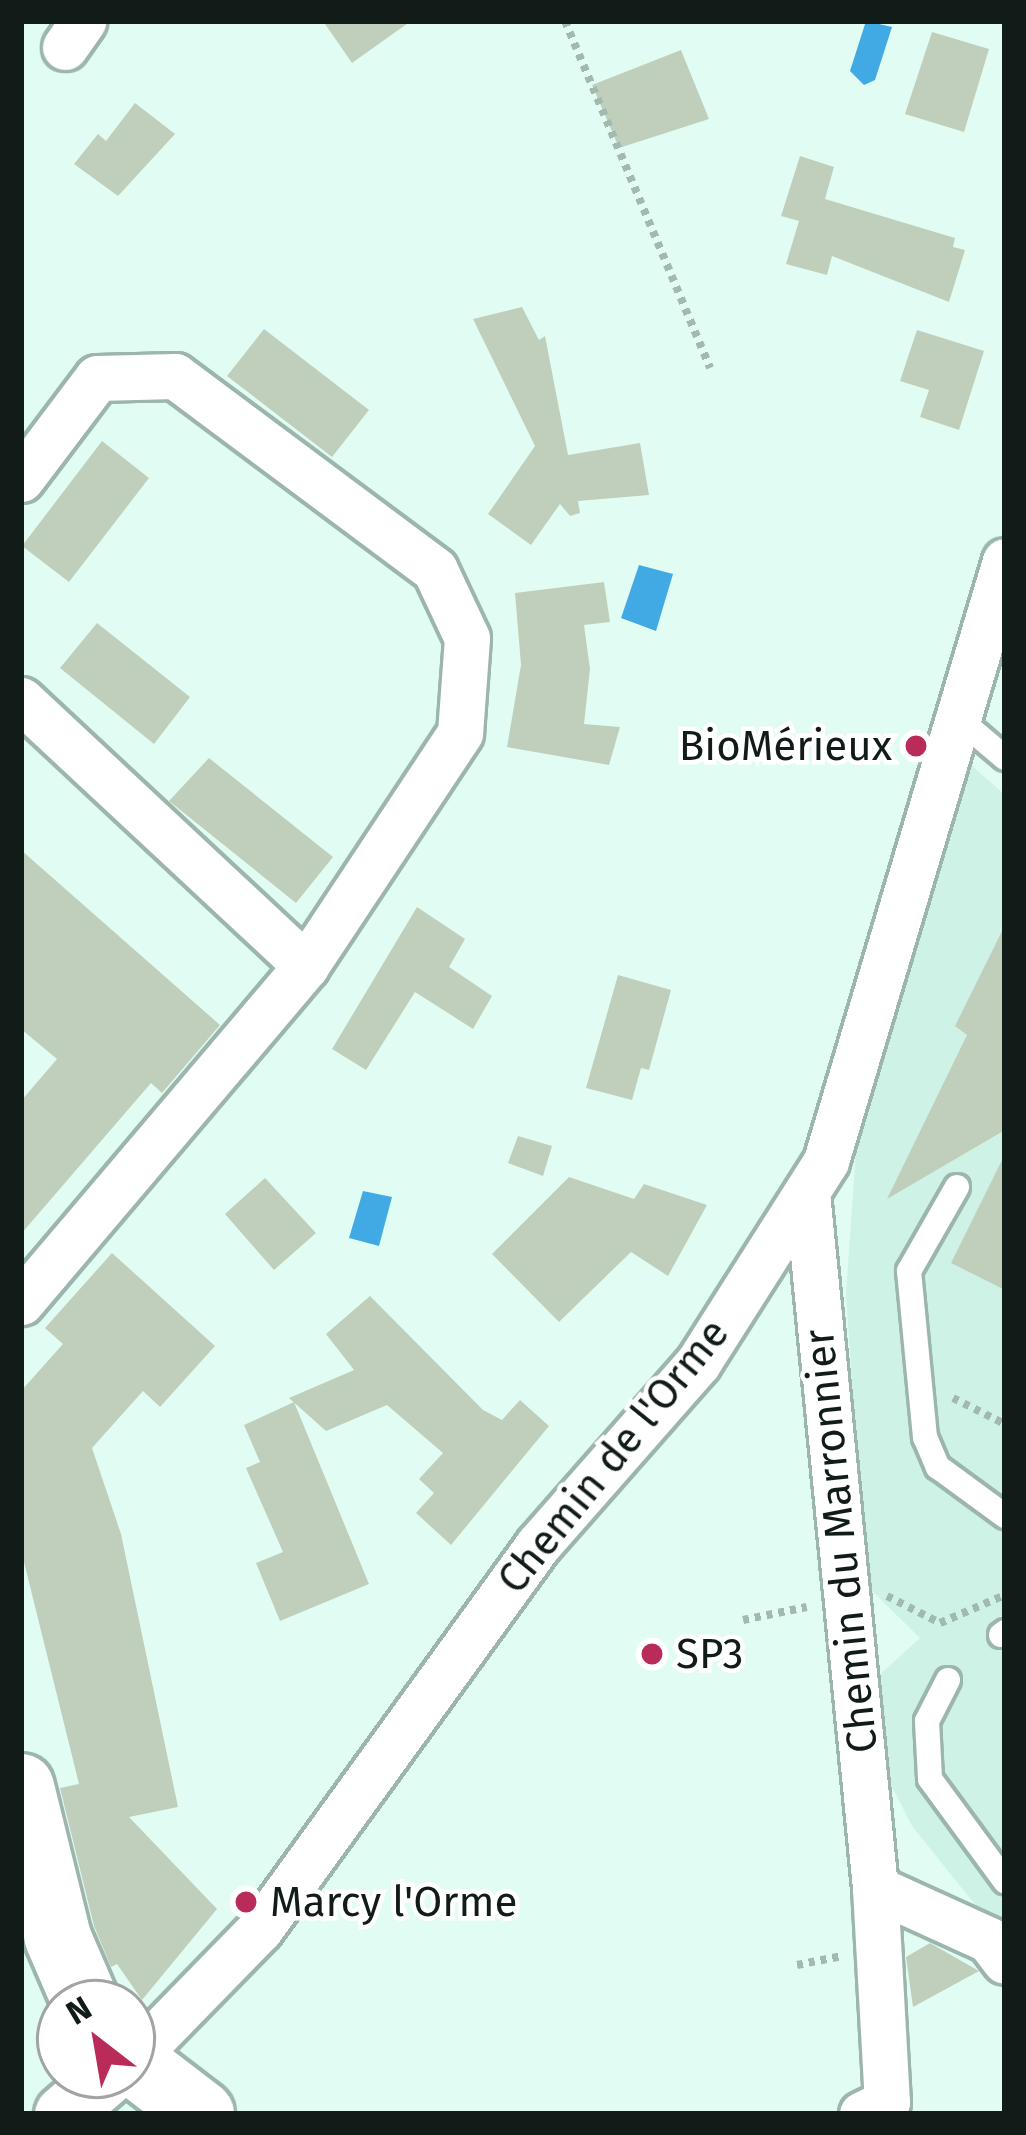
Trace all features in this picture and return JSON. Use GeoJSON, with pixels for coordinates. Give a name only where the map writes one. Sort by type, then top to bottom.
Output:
{"type":"FeatureCollection","features":[{"type":"Feature","properties":{"kind":"main road"},"geometry":{"type":"LineString","coordinates":[[21,1787],[58,1938],[76,1979]]}},
{"type":"Feature","properties":{"kind":"main road"},"geometry":{"type":"LineString","coordinates":[[156,2079],[201,2114]]}},
{"type":"Feature","properties":{"kind":"street"},"geometry":{"type":"LineString","coordinates":[[21,479],[97,378],[175,376],[435,570],[467,638],[460,733],[306,965],[21,1302]]}},
{"type":"Feature","properties":{"kind":"street","name":"Chemin de l'Orme"},"geometry":{"type":"LineString","coordinates":[[156,2035],[280,1902],[538,1545],[698,1363],[807,1193],[848,1095],[1005,561]]}},
{"type":"Feature","properties":{"kind":"street"},"geometry":{"type":"LineString","coordinates":[[21,700],[306,965]]}},
{"type":"Feature","properties":{"kind":"street","name":"Chemin du Marronnier"},"geometry":{"type":"LineString","coordinates":[[807,1193],[875,1888],[887,2102],[862,2114]]}},
{"type":"Feature","properties":{"kind":"street"},"geometry":{"type":"LineString","coordinates":[[875,1888],[989,1940],[1005,1961]]}},
{"type":"Feature","properties":{"kind":"lane"},"geometry":{"type":"LineString","coordinates":[[959,719],[1005,758]]}},
{"type":"Feature","properties":{"kind":"lane"},"geometry":{"type":"LineString","coordinates":[[957,1187],[909,1271],[925,1437],[938,1467],[1005,1516]]}},
{"type":"Feature","properties":{"kind":"lane"},"geometry":{"type":"LineString","coordinates":[[948,1681],[927,1721],[930,1779],[1005,1881]]}},
{"type":"Feature","properties":{"kind":"path"},"geometry":{"type":"LineString","coordinates":[[565,21],[710,368]]}},
{"type":"Feature","properties":{"kind":"path"},"geometry":{"type":"LineString","coordinates":[[920,1382],[1005,1424]]}},
{"type":"Feature","properties":{"kind":"shaded area"},"geometry":{"type":"Polygon","coordinates":[[[970,764],[1005,795],[1005,1942],[912,1826],[887,1777],[875,1679],[920,1638],[866,1585],[846,1295],[856,1149],[970,764]]]}},
{"type":"Feature","properties":{"kind":"water"},"geometry":{"type":"Polygon","coordinates":[[[866,21],[892,27],[875,80],[864,85],[850,71],[866,21]]]}},
{"type":"Feature","properties":{"kind":"water"},"geometry":{"type":"Polygon","coordinates":[[[639,565],[673,574],[656,631],[621,618],[639,565]]]}},
{"type":"Feature","properties":{"kind":"water"},"geometry":{"type":"Polygon","coordinates":[[[363,1191],[392,1197],[379,1246],[349,1238],[363,1191]]]}},
{"type":"Feature","properties":{"kind":"building"},"geometry":{"type":"Polygon","coordinates":[[[323,21],[411,21],[352,63],[323,21]]]}},
{"type":"Feature","properties":{"kind":"building"},"geometry":{"type":"Polygon","coordinates":[[[932,32],[989,49],[964,132],[905,114],[932,32]]]}},
{"type":"Feature","properties":{"kind":"building"},"geometry":{"type":"Polygon","coordinates":[[[681,50],[709,119],[619,148],[592,85],[681,50]]]}},
{"type":"Feature","properties":{"kind":"building"},"geometry":{"type":"Polygon","coordinates":[[[135,103],[175,134],[118,196],[74,164],[98,134],[106,141],[135,103]]]}},
{"type":"Feature","properties":{"kind":"building"},"geometry":{"type":"Polygon","coordinates":[[[800,156],[834,167],[825,199],[955,238],[953,247],[965,250],[949,302],[832,256],[827,275],[786,264],[799,221],[781,216],[800,156]]]}},
{"type":"Feature","properties":{"kind":"building"},"geometry":{"type":"Polygon","coordinates":[[[522,307],[539,340],[545,336],[568,455],[640,443],[649,495],[578,501],[580,513],[570,516],[560,504],[531,545],[488,514],[535,446],[473,319],[522,307]]]}},
{"type":"Feature","properties":{"kind":"building"},"geometry":{"type":"Polygon","coordinates":[[[264,329],[369,410],[332,457],[227,376],[264,329]]]}},
{"type":"Feature","properties":{"kind":"building"},"geometry":{"type":"Polygon","coordinates":[[[917,330],[984,351],[959,430],[920,417],[929,390],[900,381],[917,330]]]}},
{"type":"Feature","properties":{"kind":"building"},"geometry":{"type":"Polygon","coordinates":[[[102,441],[149,478],[69,582],[22,546],[102,441]]]}},
{"type":"Feature","properties":{"kind":"building"},"geometry":{"type":"Polygon","coordinates":[[[604,582],[610,622],[584,625],[590,669],[584,724],[620,727],[609,765],[507,747],[521,665],[515,593],[604,582]]]}},
{"type":"Feature","properties":{"kind":"building"},"geometry":{"type":"Polygon","coordinates":[[[97,623],[190,697],[154,744],[60,668],[97,623]]]}},
{"type":"Feature","properties":{"kind":"building"},"geometry":{"type":"Polygon","coordinates":[[[209,758],[333,857],[296,903],[169,801],[209,758]]]}},
{"type":"Feature","properties":{"kind":"building"},"geometry":{"type":"Polygon","coordinates":[[[21,850],[220,1025],[162,1093],[151,1083],[21,1234],[21,1101],[57,1059],[21,1029],[21,850]]]}},
{"type":"Feature","properties":{"kind":"building"},"geometry":{"type":"Polygon","coordinates":[[[417,907],[465,939],[449,967],[492,996],[473,1029],[415,992],[366,1070],[332,1049],[417,907]]]}},
{"type":"Feature","properties":{"kind":"building"},"geometry":{"type":"Polygon","coordinates":[[[1005,925],[1005,1130],[887,1199],[967,1035],[955,1026],[1005,925]]]}},
{"type":"Feature","properties":{"kind":"building"},"geometry":{"type":"Polygon","coordinates":[[[618,975],[671,990],[649,1070],[641,1068],[632,1100],[586,1088],[618,975]]]}},
{"type":"Feature","properties":{"kind":"building"},"geometry":{"type":"Polygon","coordinates":[[[518,1136],[552,1146],[543,1176],[508,1163],[518,1136]]]}},
{"type":"Feature","properties":{"kind":"building"},"geometry":{"type":"Polygon","coordinates":[[[1005,1154],[1005,1290],[951,1263],[1005,1154]]]}},
{"type":"Feature","properties":{"kind":"building"},"geometry":{"type":"Polygon","coordinates":[[[569,1177],[634,1199],[644,1184],[707,1205],[668,1276],[631,1252],[559,1322],[492,1254],[569,1177]]]}},
{"type":"Feature","properties":{"kind":"building"},"geometry":{"type":"Polygon","coordinates":[[[265,1178],[316,1233],[274,1270],[225,1214],[265,1178]]]}},
{"type":"Feature","properties":{"kind":"building"},"geometry":{"type":"Polygon","coordinates":[[[112,1253],[215,1346],[160,1407],[143,1391],[92,1448],[121,1534],[178,1807],[129,1817],[217,1909],[156,1983],[156,1979],[127,1979],[117,1964],[111,1967],[94,1926],[60,1788],[79,1784],[21,1550],[21,1391],[63,1344],[45,1328],[112,1253]]]}},
{"type":"Feature","properties":{"kind":"building"},"geometry":{"type":"Polygon","coordinates":[[[370,1296],[483,1410],[502,1420],[520,1400],[549,1426],[451,1545],[416,1513],[434,1493],[419,1479],[443,1453],[387,1405],[326,1431],[289,1398],[354,1370],[326,1334],[370,1296]]]}},
{"type":"Feature","properties":{"kind":"building"},"geometry":{"type":"Polygon","coordinates":[[[294,1402],[369,1584],[280,1621],[256,1563],[283,1552],[246,1468],[260,1462],[244,1425],[294,1402]]]}},
{"type":"Feature","properties":{"kind":"building"},"geometry":{"type":"Polygon","coordinates":[[[930,1943],[979,1971],[913,2007],[906,1957],[930,1943]]]}},
{"type":"Feature","properties":{"kind":"place","name":"BioMérieux"},"geometry":{"type":"Point","coordinates":[916,746]}},
{"type":"Feature","properties":{"kind":"place","name":"SP3"},"geometry":{"type":"Point","coordinates":[652,1654]}},
{"type":"Feature","properties":{"kind":"place","name":"Marcy l'Orme"},"geometry":{"type":"Point","coordinates":[246,1902]}}]}
